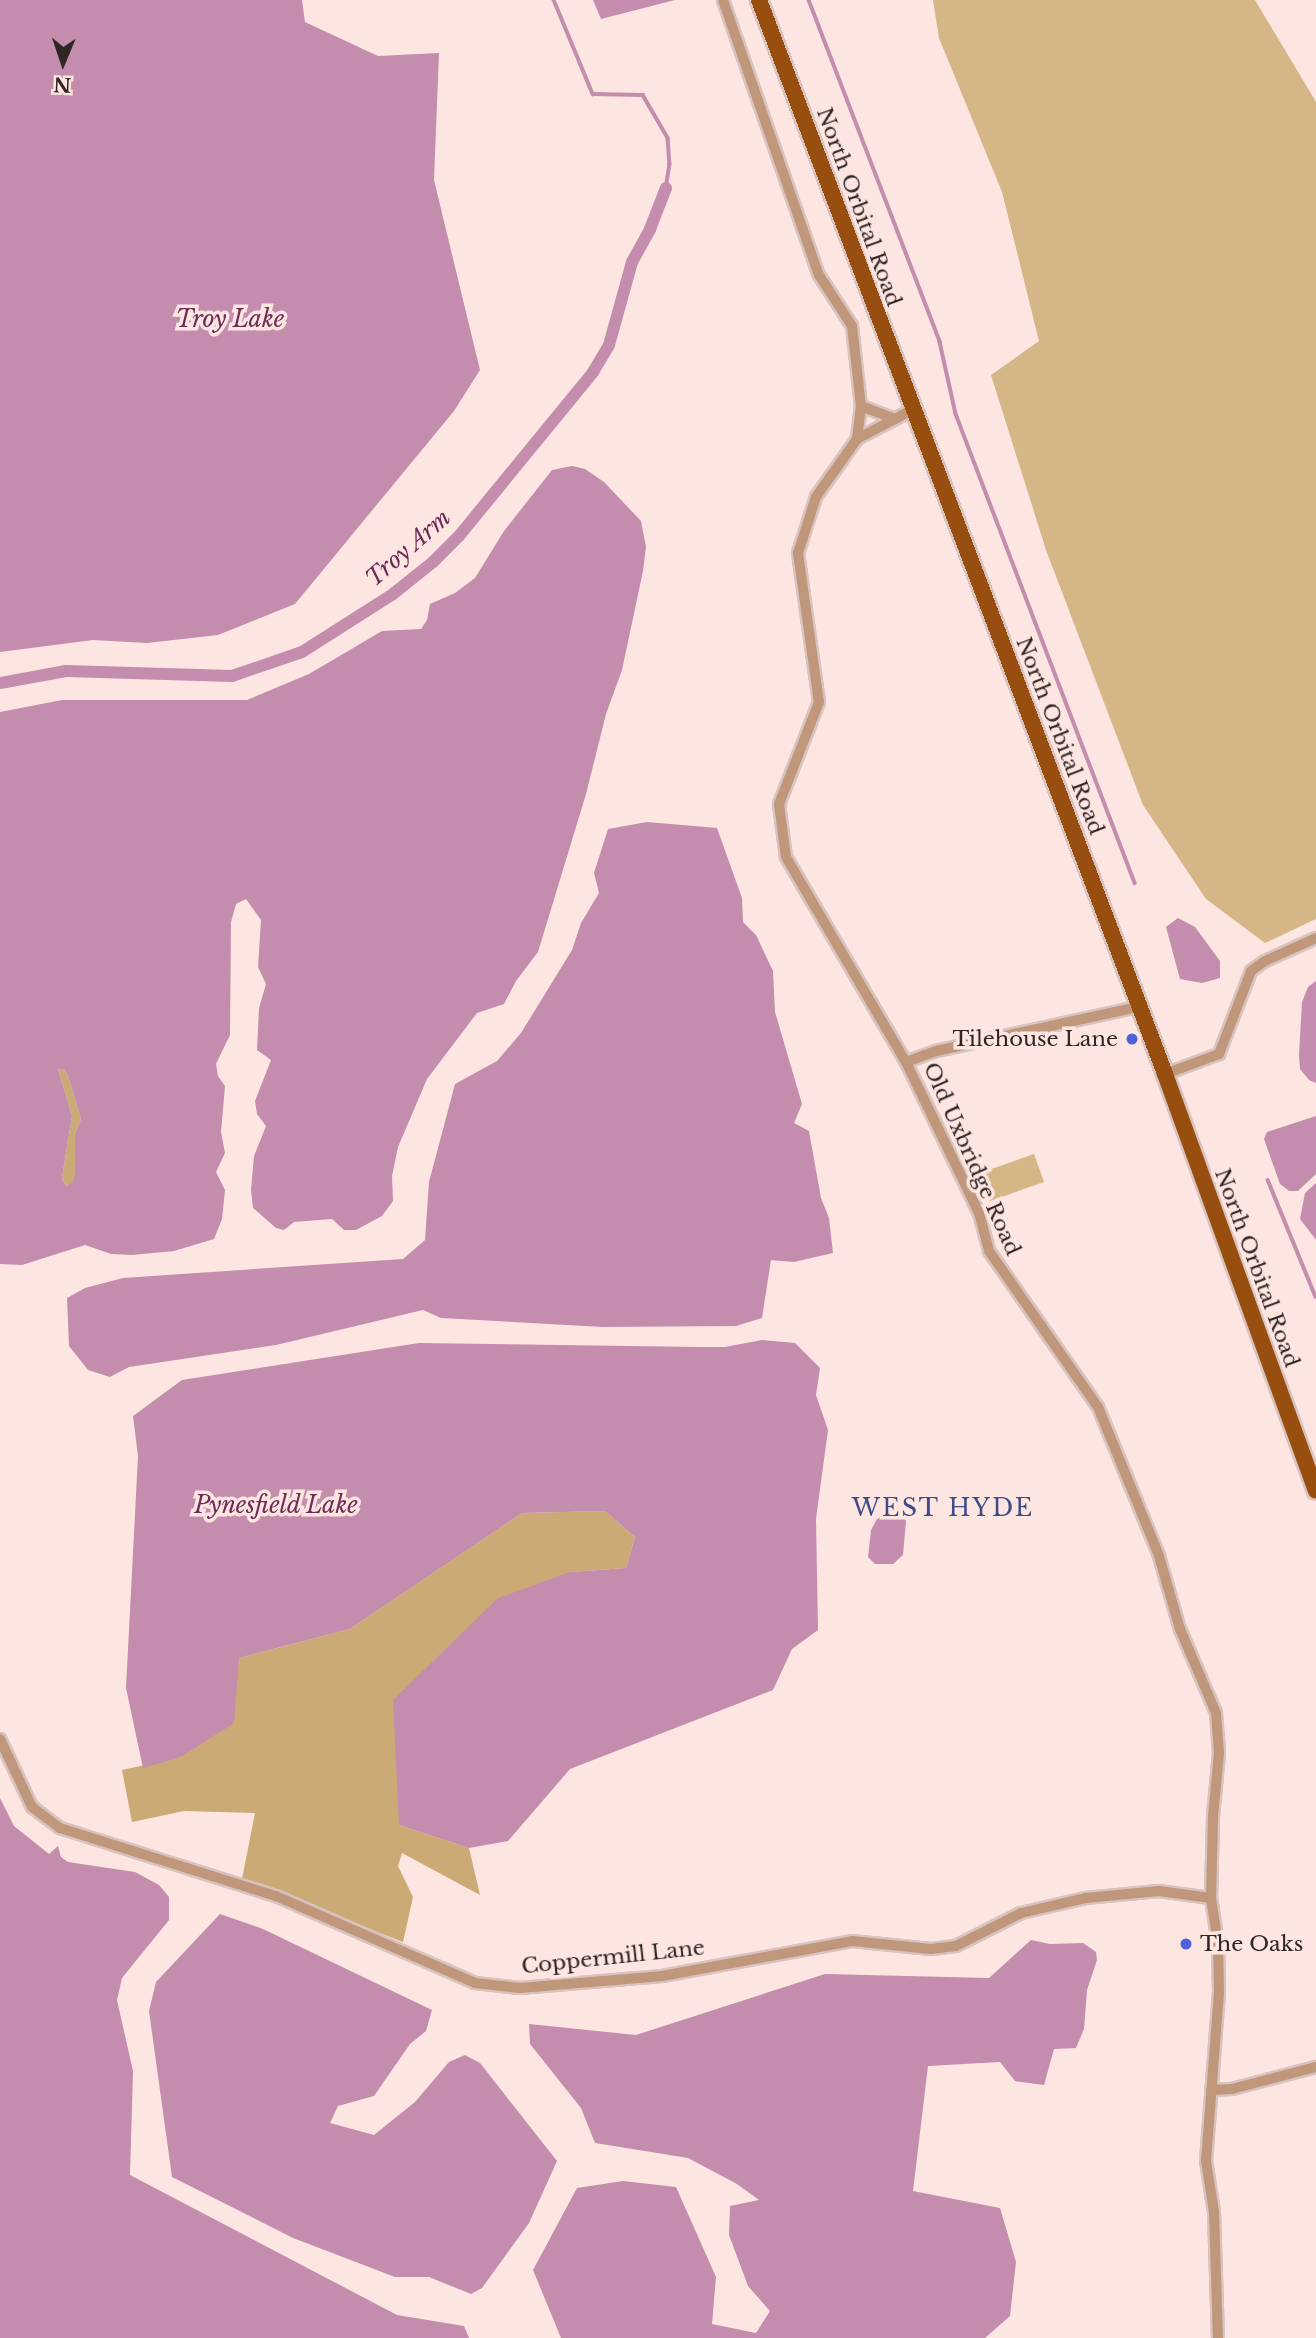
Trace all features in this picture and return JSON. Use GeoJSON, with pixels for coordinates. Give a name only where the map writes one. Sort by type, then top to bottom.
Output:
{"type":"FeatureCollection","features":[{"type":"Feature","properties":{"kind":"main road","name":"North Orbital Road"},"geometry":{"type":"LineString","coordinates":[[759,0],[1165,1074],[1316,1490]]}},
{"type":"Feature","properties":{"kind":"street"},"geometry":{"type":"LineString","coordinates":[[723,0],[788,193],[812,250],[819,275],[852,326],[861,406],[857,439]]}},
{"type":"Feature","properties":{"kind":"street"},"geometry":{"type":"LineString","coordinates":[[861,406],[894,419]]}},
{"type":"Feature","properties":{"kind":"street","name":"Old Uxbridge Road"},"geometry":{"type":"LineString","coordinates":[[912,410],[857,439],[816,497],[798,553],[819,702],[779,804],[786,857],[906,1062],[979,1213],[989,1251],[1098,1407],[1160,1556],[1180,1629],[1209,1694],[1218,1727],[1211,1898],[1218,1943],[1219,1992],[1206,2161],[1214,2212],[1218,2338]]}},
{"type":"Feature","properties":{"kind":"street"},"geometry":{"type":"LineString","coordinates":[[1165,1074],[1219,1054],[1251,971],[1265,961],[1316,937]]}},
{"type":"Feature","properties":{"kind":"street"},"geometry":{"type":"LineString","coordinates":[[906,1062],[936,1051],[1138,1007]]}},
{"type":"Feature","properties":{"kind":"street","name":"Coppermill Lane"},"geometry":{"type":"LineString","coordinates":[[0,1739],[32,1807],[60,1828],[276,1895],[475,1983],[520,1988],[662,1976],[852,1941],[912,1949],[944,1947],[976,1938],[1021,1913],[1099,1896],[1158,1891],[1211,1898]]}},
{"type":"Feature","properties":{"kind":"street"},"geometry":{"type":"LineString","coordinates":[[1211,2090],[1232,2089],[1316,2067]]}},
{"type":"Feature","properties":{"kind":"shaded area"},"geometry":{"type":"Polygon","coordinates":[[[933,0],[1255,0],[1316,102],[1316,919],[1265,943],[1206,899],[1143,805],[1046,550],[991,375],[1039,341],[1002,192],[939,38],[933,0]]]}},
{"type":"Feature","properties":{"kind":"shaded area"},"geometry":{"type":"Polygon","coordinates":[[[58,1069],[64,1069],[68,1076],[81,1119],[75,1134],[75,1174],[72,1184],[66,1186],[62,1178],[72,1116],[58,1069]]]}},
{"type":"Feature","properties":{"kind":"shaded area"},"geometry":{"type":"Polygon","coordinates":[[[1034,1154],[1044,1182],[990,1201],[980,1173],[1034,1154]]]}},
{"type":"Feature","properties":{"kind":"shaded area"},"geometry":{"type":"Polygon","coordinates":[[[605,1511],[635,1537],[626,1568],[570,1572],[399,1825],[469,1848],[480,1895],[402,1853],[398,1866],[413,1897],[403,1942],[242,1879],[255,1813],[184,1811],[132,1822],[122,1770],[181,1757],[239,1658],[350,1629],[522,1513],[605,1511]]]}},
{"type":"Feature","properties":{"kind":"water","name":"Troy Lake"},"geometry":{"type":"Polygon","coordinates":[[[0,0],[302,0],[305,22],[378,56],[439,53],[434,180],[480,370],[454,411],[295,604],[218,635],[147,643],[93,640],[0,652],[0,0]]]}},
{"type":"Feature","properties":{"kind":"water"},"geometry":{"type":"Polygon","coordinates":[[[593,0],[675,0],[601,19],[593,0]]]}},
{"type":"Feature","properties":{"kind":"water"},"geometry":{"type":"Polygon","coordinates":[[[572,466],[585,469],[604,482],[641,521],[646,547],[643,571],[622,670],[606,714],[586,794],[538,952],[516,981],[504,1004],[477,1013],[427,1079],[398,1147],[392,1176],[393,1201],[382,1216],[356,1230],[344,1230],[332,1219],[294,1222],[284,1230],[276,1228],[253,1208],[251,1190],[254,1156],[266,1126],[257,1114],[255,1101],[271,1060],[257,1050],[259,1008],[266,984],[258,967],[261,920],[246,899],[236,904],[231,922],[230,1035],[216,1064],[218,1076],[225,1086],[221,1132],[225,1153],[216,1172],[225,1190],[222,1219],[214,1239],[174,1251],[132,1255],[111,1254],[85,1245],[22,1265],[0,1264],[0,712],[62,700],[247,700],[309,674],[382,631],[421,629],[427,620],[430,604],[455,593],[475,578],[504,531],[552,470],[572,466]],[[58,1069],[72,1116],[62,1178],[66,1186],[72,1183],[75,1174],[75,1134],[81,1119],[64,1069],[58,1069]]]}},
{"type":"Feature","properties":{"kind":"water"},"geometry":{"type":"Polygon","coordinates":[[[647,822],[717,828],[742,898],[743,922],[756,935],[773,971],[775,1012],[802,1104],[794,1123],[809,1131],[821,1198],[829,1218],[833,1253],[794,1262],[771,1260],[762,1318],[736,1326],[603,1327],[441,1318],[423,1310],[276,1345],[129,1367],[110,1377],[88,1370],[69,1346],[67,1298],[85,1288],[123,1278],[403,1259],[425,1240],[429,1182],[455,1084],[497,1061],[521,1033],[572,950],[581,923],[599,893],[594,873],[608,829],[647,822]]]}},
{"type":"Feature","properties":{"kind":"water"},"geometry":{"type":"Polygon","coordinates":[[[1178,918],[1195,927],[1220,961],[1220,978],[1202,983],[1180,979],[1166,927],[1178,918]]]}},
{"type":"Feature","properties":{"kind":"water"},"geometry":{"type":"Polygon","coordinates":[[[1316,981],[1316,1083],[1309,1080],[1300,1069],[1299,1055],[1302,1002],[1308,987],[1316,981]]]}},
{"type":"Feature","properties":{"kind":"water"},"geometry":{"type":"Polygon","coordinates":[[[1316,1116],[1316,1174],[1298,1191],[1289,1191],[1280,1184],[1264,1139],[1267,1132],[1316,1116]]]}},
{"type":"Feature","properties":{"kind":"water"},"geometry":{"type":"Polygon","coordinates":[[[1316,1183],[1316,1240],[1300,1219],[1305,1193],[1316,1183]]]}},
{"type":"Feature","properties":{"kind":"water","name":"Pynesfield Lake"},"geometry":{"type":"Polygon","coordinates":[[[762,1340],[795,1343],[820,1368],[816,1395],[828,1430],[816,1519],[818,1630],[792,1649],[773,1690],[570,1769],[508,1841],[469,1848],[399,1825],[393,1700],[498,1598],[570,1572],[626,1568],[635,1537],[605,1511],[522,1513],[350,1629],[239,1658],[234,1723],[181,1757],[143,1768],[126,1688],[138,1456],[133,1416],[182,1380],[419,1343],[725,1347],[762,1340]]]}},
{"type":"Feature","properties":{"kind":"water"},"geometry":{"type":"Polygon","coordinates":[[[890,1512],[903,1516],[906,1521],[903,1555],[893,1564],[875,1564],[868,1557],[871,1530],[877,1519],[890,1512]]]}},
{"type":"Feature","properties":{"kind":"water"},"geometry":{"type":"Polygon","coordinates":[[[0,1798],[14,1826],[49,1854],[58,1846],[61,1857],[68,1862],[135,1872],[159,1885],[169,1897],[169,1920],[122,1978],[117,2000],[133,2071],[130,2175],[397,2315],[464,2326],[469,2338],[0,2338],[0,1798]]]}},
{"type":"Feature","properties":{"kind":"water"},"geometry":{"type":"Polygon","coordinates":[[[220,1914],[263,1929],[432,2010],[426,2031],[410,2044],[374,2096],[338,2106],[330,2123],[374,2135],[415,2102],[449,2062],[465,2055],[480,2063],[557,2161],[529,2223],[482,2288],[471,2294],[429,2277],[395,2277],[293,2238],[172,2177],[149,2011],[156,1982],[220,1914]]]}},
{"type":"Feature","properties":{"kind":"water"},"geometry":{"type":"Polygon","coordinates":[[[1031,1940],[1050,1944],[1083,1943],[1096,1952],[1097,1960],[1087,1990],[1084,2029],[1076,2048],[1054,2049],[1044,2085],[1015,2081],[1000,2062],[928,2066],[913,2191],[1000,2208],[1016,2262],[1010,2316],[985,2338],[561,2338],[533,2270],[577,2188],[623,2181],[676,2187],[716,2277],[712,2324],[756,2333],[770,2311],[748,2286],[729,2235],[730,2206],[759,2200],[737,2184],[688,2158],[595,2143],[581,2108],[530,2044],[529,2024],[636,2035],[825,1974],[989,1978],[1031,1940]]]}},
{"type":"Feature","properties":{"kind":"waterway"},"geometry":{"type":"LineString","coordinates":[[554,0],[593,94],[643,95],[668,138],[670,164],[666,188]]}},
{"type":"Feature","properties":{"kind":"waterway"},"geometry":{"type":"LineString","coordinates":[[809,0],[940,342],[956,414],[1135,883]]}},
{"type":"Feature","properties":{"kind":"waterway","name":"Troy Arm"},"geometry":{"type":"LineString","coordinates":[[0,683],[66,671],[232,676],[302,652],[393,594],[433,562],[459,536],[593,372],[609,345],[632,262],[650,229],[666,188]]}},
{"type":"Feature","properties":{"kind":"waterway"},"geometry":{"type":"LineString","coordinates":[[1268,1180],[1316,1297]]}},
{"type":"Feature","properties":{"kind":"place","name":"Tilehouse Lane"},"geometry":{"type":"Point","coordinates":[1132,1039]}},
{"type":"Feature","properties":{"kind":"place","name":"The Oaks"},"geometry":{"type":"Point","coordinates":[1186,1944]}},
{"type":"Feature","properties":{"kind":"district","name":"WEST HYDE"},"geometry":{"type":"Point","coordinates":[943,1508]}}]}
